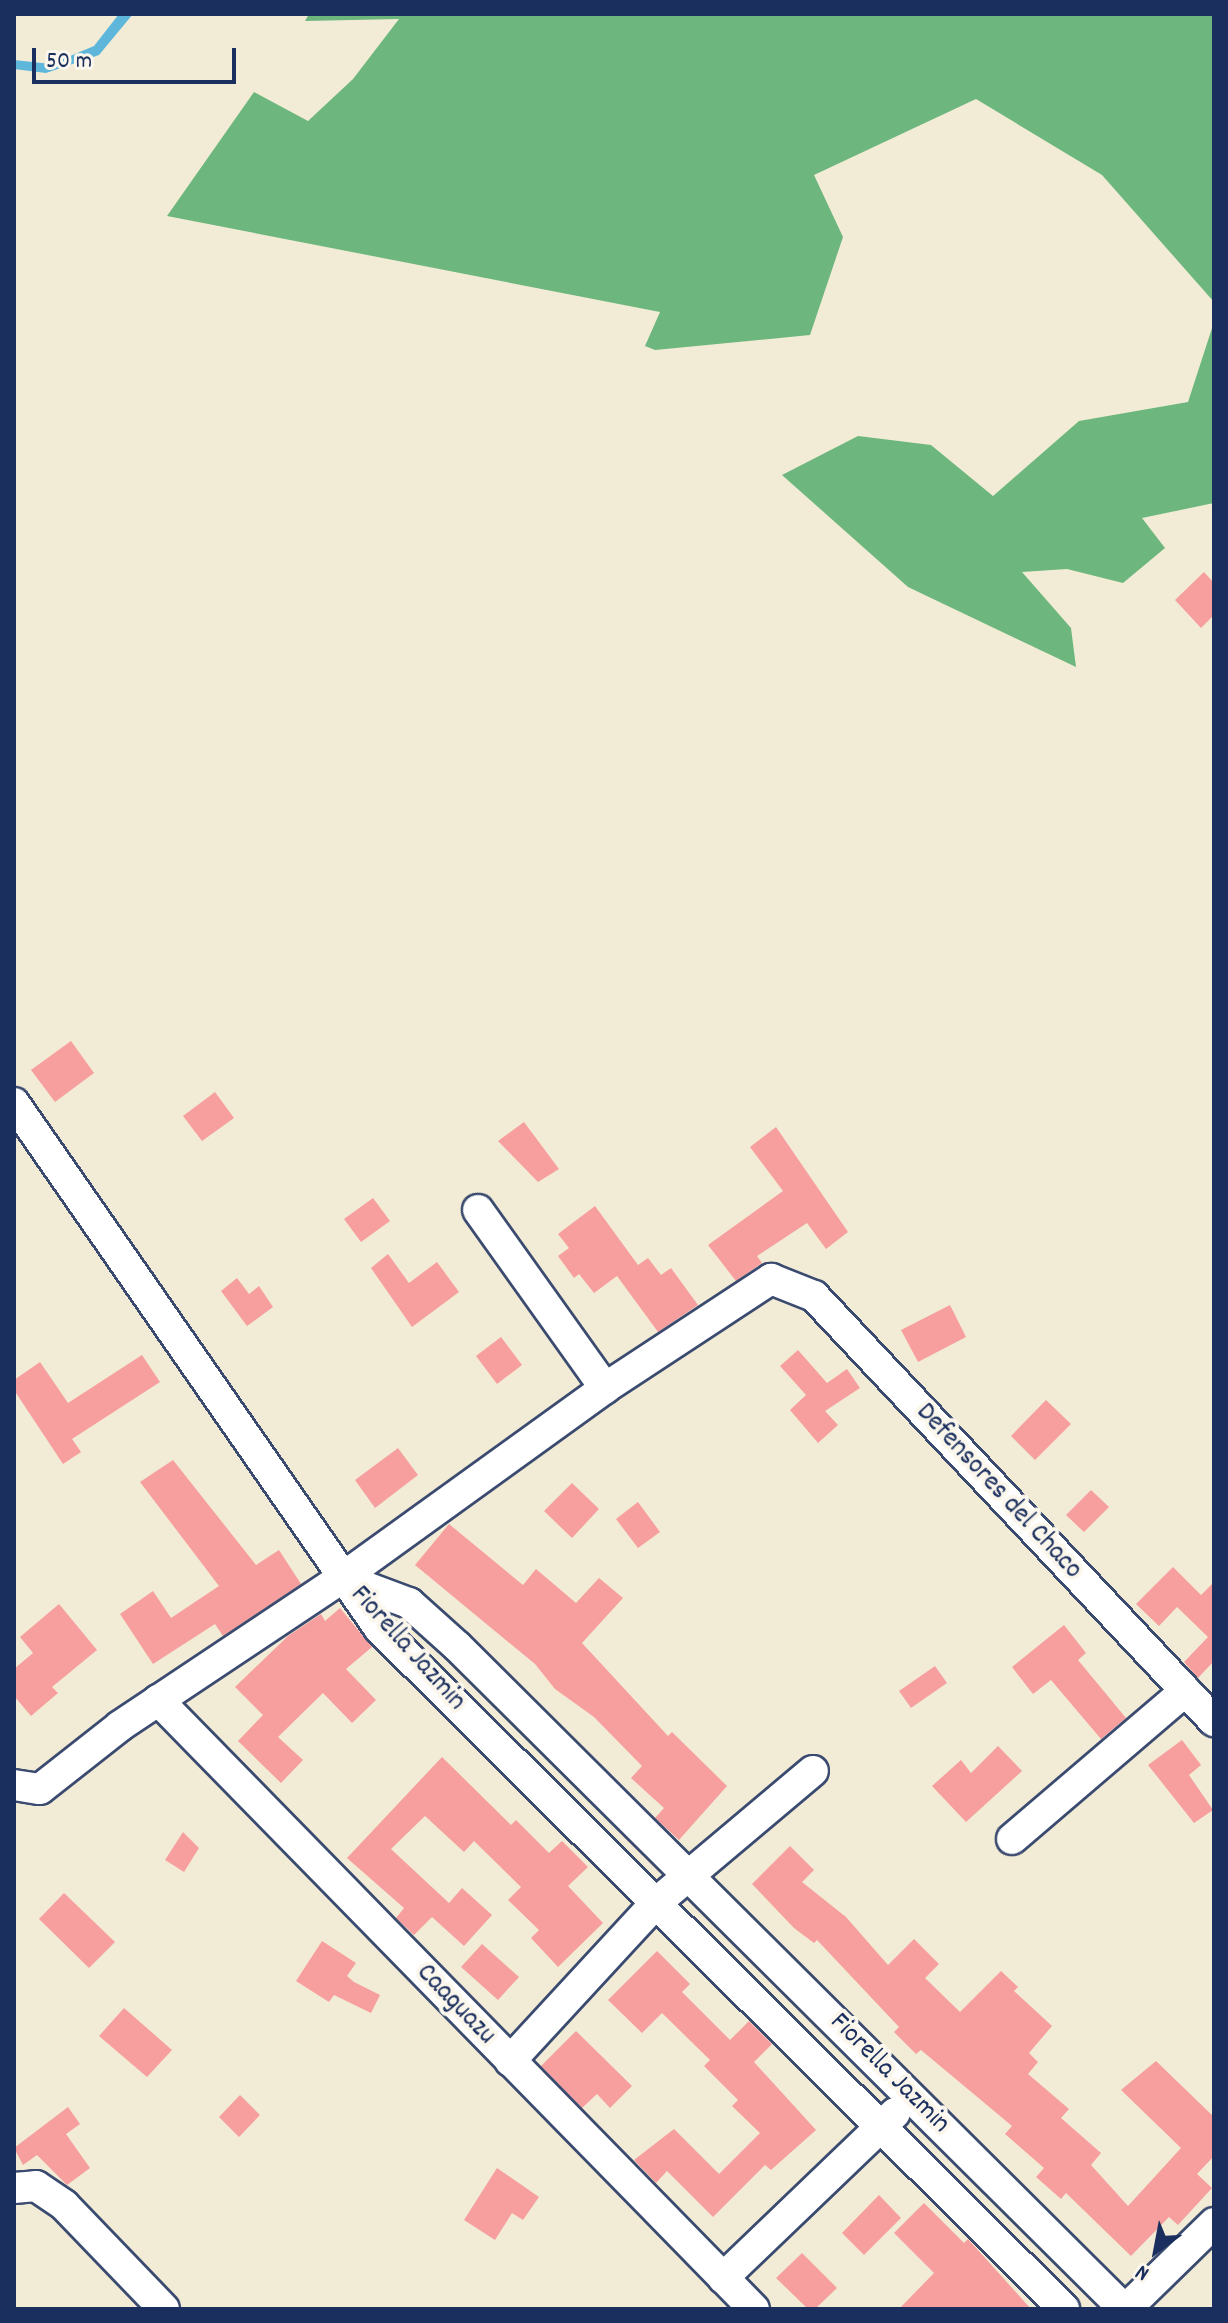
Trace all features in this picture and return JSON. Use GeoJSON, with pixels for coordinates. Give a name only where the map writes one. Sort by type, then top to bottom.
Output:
{"type":"FeatureCollection","features":[{"type":"Feature","properties":{"kind":"street"},"geometry":{"type":"LineString","coordinates":[[14,1103],[342,1578]]}},
{"type":"Feature","properties":{"kind":"street"},"geometry":{"type":"LineString","coordinates":[[14,1785],[40,1789],[158,1700],[342,1578],[605,1388],[478,1210]]}},
{"type":"Feature","properties":{"kind":"street","name":"Defensores del Chaco"},"geometry":{"type":"LineString","coordinates":[[605,1388],[771,1279],[814,1296],[1214,1721]]}},
{"type":"Feature","properties":{"kind":"street","name":"Fiorella Jazmin"},"geometry":{"type":"LineString","coordinates":[[342,1578],[409,1603],[690,1874],[1125,2309]]}},
{"type":"Feature","properties":{"kind":"street","name":"Fiorella Jazmin"},"geometry":{"type":"LineString","coordinates":[[342,1578],[379,1628],[1064,2309]]}},
{"type":"Feature","properties":{"kind":"street"},"geometry":{"type":"LineString","coordinates":[[1012,1839],[1185,1691]]}},
{"type":"Feature","properties":{"kind":"street","name":"Caaguazu"},"geometry":{"type":"LineString","coordinates":[[158,1700],[754,2309]]}},
{"type":"Feature","properties":{"kind":"street"},"geometry":{"type":"LineString","coordinates":[[510,2061],[656,1903],[813,1771]]}},
{"type":"Feature","properties":{"kind":"street"},"geometry":{"type":"LineString","coordinates":[[723,2278],[911,2097]]}},
{"type":"Feature","properties":{"kind":"street"},"geometry":{"type":"LineString","coordinates":[[14,2188],[36,2186],[64,2205],[164,2309]]}},
{"type":"Feature","properties":{"kind":"street"},"geometry":{"type":"LineString","coordinates":[[1125,2309],[1214,2223]]}},
{"type":"Feature","properties":{"kind":"green space"},"geometry":{"type":"Polygon","coordinates":[[[309,14],[1214,14],[1214,302],[1102,175],[976,99],[814,175],[843,237],[810,335],[655,350],[645,346],[660,312],[167,216],[254,92],[308,121],[353,79],[399,19],[305,21],[309,14]]]}},
{"type":"Feature","properties":{"kind":"green space"},"geometry":{"type":"Polygon","coordinates":[[[1214,322],[1214,503],[1142,518],[1165,548],[1123,583],[1067,569],[1022,572],[1071,628],[1076,667],[908,587],[782,475],[858,436],[931,445],[993,496],[1079,421],[1188,402],[1214,322]]]}},
{"type":"Feature","properties":{"kind":"water"},"geometry":{"type":"Polygon","coordinates":[[[119,14],[133,14],[99,55],[46,73],[14,69],[14,60],[51,64],[94,46],[119,14]]]}},
{"type":"Feature","properties":{"kind":"building"},"geometry":{"type":"Polygon","coordinates":[[[1204,572],[1214,583],[1214,615],[1201,628],[1175,600],[1204,572]]]}},
{"type":"Feature","properties":{"kind":"building"},"geometry":{"type":"Polygon","coordinates":[[[71,1041],[94,1073],[55,1102],[31,1070],[71,1041]]]}},
{"type":"Feature","properties":{"kind":"building"},"geometry":{"type":"Polygon","coordinates":[[[215,1092],[234,1118],[202,1141],[183,1116],[215,1092]]]}},
{"type":"Feature","properties":{"kind":"building"},"geometry":{"type":"Polygon","coordinates":[[[524,1122],[559,1169],[538,1182],[498,1141],[524,1122]]]}},
{"type":"Feature","properties":{"kind":"building"},"geometry":{"type":"Polygon","coordinates":[[[776,1127],[848,1232],[826,1249],[807,1223],[757,1256],[762,1263],[736,1281],[708,1245],[783,1191],[750,1147],[776,1127]]]}},
{"type":"Feature","properties":{"kind":"building"},"geometry":{"type":"Polygon","coordinates":[[[373,1198],[390,1221],[361,1242],[344,1219],[373,1198]]]}},
{"type":"Feature","properties":{"kind":"building"},"geometry":{"type":"Polygon","coordinates":[[[595,1206],[638,1265],[648,1258],[661,1275],[671,1268],[698,1305],[658,1332],[617,1276],[594,1293],[579,1274],[574,1278],[558,1256],[569,1248],[558,1234],[595,1206]]]}},
{"type":"Feature","properties":{"kind":"building"},"geometry":{"type":"Polygon","coordinates":[[[388,1254],[409,1283],[437,1262],[459,1292],[412,1327],[371,1268],[388,1254]]]}},
{"type":"Feature","properties":{"kind":"building"},"geometry":{"type":"Polygon","coordinates":[[[237,1278],[249,1294],[259,1286],[273,1307],[247,1326],[221,1291],[237,1278]]]}},
{"type":"Feature","properties":{"kind":"building"},"geometry":{"type":"Polygon","coordinates":[[[950,1305],[966,1337],[918,1362],[901,1330],[950,1305]]]}},
{"type":"Feature","properties":{"kind":"building"},"geometry":{"type":"Polygon","coordinates":[[[501,1337],[522,1365],[497,1384],[476,1356],[501,1337]]]}},
{"type":"Feature","properties":{"kind":"building"},"geometry":{"type":"Polygon","coordinates":[[[798,1350],[827,1383],[847,1369],[860,1388],[825,1411],[838,1425],[818,1443],[790,1410],[806,1395],[780,1366],[798,1350]]]}},
{"type":"Feature","properties":{"kind":"building"},"geometry":{"type":"Polygon","coordinates":[[[142,1355],[160,1382],[72,1439],[81,1452],[63,1464],[14,1390],[14,1380],[40,1362],[68,1403],[142,1355]]]}},
{"type":"Feature","properties":{"kind":"building"},"geometry":{"type":"Polygon","coordinates":[[[1046,1400],[1071,1424],[1035,1460],[1011,1436],[1046,1400]]]}},
{"type":"Feature","properties":{"kind":"building"},"geometry":{"type":"Polygon","coordinates":[[[398,1448],[418,1475],[375,1508],[355,1480],[398,1448]]]}},
{"type":"Feature","properties":{"kind":"building"},"geometry":{"type":"Polygon","coordinates":[[[173,1460],[256,1565],[279,1550],[301,1584],[223,1636],[215,1624],[153,1664],[120,1614],[153,1591],[171,1618],[219,1586],[140,1482],[173,1460]]]}},
{"type":"Feature","properties":{"kind":"building"},"geometry":{"type":"Polygon","coordinates":[[[572,1483],[599,1509],[572,1538],[544,1511],[572,1483]]]}},
{"type":"Feature","properties":{"kind":"building"},"geometry":{"type":"Polygon","coordinates":[[[1091,1490],[1109,1507],[1084,1532],[1066,1515],[1091,1490]]]}},
{"type":"Feature","properties":{"kind":"building"},"geometry":{"type":"Polygon","coordinates":[[[638,1502],[660,1532],[638,1548],[616,1519],[638,1502]]]}},
{"type":"Feature","properties":{"kind":"building"},"geometry":{"type":"Polygon","coordinates":[[[449,1524],[523,1585],[536,1569],[576,1603],[599,1578],[623,1598],[582,1643],[668,1736],[672,1732],[727,1786],[679,1840],[655,1818],[664,1808],[631,1778],[642,1766],[594,1717],[555,1689],[535,1664],[415,1565],[449,1524]]]}},
{"type":"Feature","properties":{"kind":"building"},"geometry":{"type":"Polygon","coordinates":[[[1173,1567],[1201,1595],[1214,1582],[1214,1661],[1198,1678],[1184,1662],[1208,1637],[1177,1607],[1159,1626],[1136,1604],[1173,1567]]]}},
{"type":"Feature","properties":{"kind":"building"},"geometry":{"type":"Polygon","coordinates":[[[59,1604],[97,1650],[52,1687],[58,1693],[31,1716],[14,1696],[14,1669],[33,1653],[20,1637],[59,1604]]]}},
{"type":"Feature","properties":{"kind":"building"},"geometry":{"type":"Polygon","coordinates":[[[340,1608],[372,1647],[346,1669],[376,1700],[352,1723],[323,1693],[278,1737],[303,1760],[281,1783],[238,1741],[263,1715],[235,1687],[288,1636],[321,1614],[325,1621],[340,1608]]]}},
{"type":"Feature","properties":{"kind":"building"},"geometry":{"type":"Polygon","coordinates":[[[1064,1625],[1086,1653],[1078,1660],[1126,1718],[1101,1739],[1051,1680],[1033,1694],[1012,1667],[1064,1625]]]}},
{"type":"Feature","properties":{"kind":"building"},"geometry":{"type":"Polygon","coordinates":[[[935,1666],[947,1683],[911,1708],[899,1691],[935,1666]]]}},
{"type":"Feature","properties":{"kind":"building"},"geometry":{"type":"Polygon","coordinates":[[[1182,1740],[1201,1765],[1189,1775],[1213,1810],[1194,1823],[1148,1765],[1182,1740]]]}},
{"type":"Feature","properties":{"kind":"building"},"geometry":{"type":"Polygon","coordinates":[[[998,1746],[1022,1771],[966,1822],[932,1786],[961,1760],[971,1773],[998,1746]]]}},
{"type":"Feature","properties":{"kind":"building"},"geometry":{"type":"Polygon","coordinates":[[[442,1757],[511,1825],[516,1820],[549,1853],[562,1841],[588,1867],[568,1886],[603,1923],[558,1967],[531,1938],[539,1930],[508,1900],[521,1887],[474,1841],[464,1852],[425,1816],[391,1849],[449,1903],[462,1888],[492,1915],[464,1946],[432,1917],[414,1935],[396,1918],[404,1908],[347,1858],[442,1757]]]}},
{"type":"Feature","properties":{"kind":"building"},"geometry":{"type":"Polygon","coordinates":[[[183,1832],[199,1848],[184,1872],[165,1860],[183,1832]]]}},
{"type":"Feature","properties":{"kind":"building"},"geometry":{"type":"Polygon","coordinates":[[[790,1846],[814,1870],[802,1882],[846,1917],[888,1965],[914,1939],[939,1964],[925,1978],[960,2012],[1001,1971],[1018,1987],[1014,1991],[1052,2026],[1029,2053],[1038,2062],[1028,2074],[1069,2109],[1061,2118],[1101,2153],[1091,2165],[1128,2206],[1181,2148],[1121,2090],[1156,2061],[1214,2117],[1214,2156],[1197,2174],[1212,2188],[1178,2225],[1169,2217],[1131,2256],[1066,2193],[1061,2199],[1036,2177],[1044,2168],[1005,2134],[1012,2126],[921,2050],[916,2054],[894,2032],[899,2027],[817,1940],[814,1943],[794,1928],[752,1884],[790,1846]]]}},
{"type":"Feature","properties":{"kind":"building"},"geometry":{"type":"Polygon","coordinates":[[[64,1893],[115,1942],[89,1968],[39,1919],[64,1893]]]}},
{"type":"Feature","properties":{"kind":"building"},"geometry":{"type":"Polygon","coordinates":[[[322,1941],[356,1963],[347,1976],[380,1995],[371,2013],[334,1995],[329,2002],[296,1981],[322,1941]]]}},
{"type":"Feature","properties":{"kind":"building"},"geometry":{"type":"Polygon","coordinates":[[[482,1944],[519,1977],[498,2000],[461,1967],[482,1944]]]}},
{"type":"Feature","properties":{"kind":"building"},"geometry":{"type":"Polygon","coordinates":[[[657,1951],[690,1984],[682,1992],[730,2040],[749,2021],[772,2044],[754,2062],[816,2130],[771,2170],[765,2165],[713,2217],[667,2171],[656,2183],[634,2160],[674,2129],[719,2174],[760,2133],[732,2106],[738,2100],[704,2066],[710,2060],[662,2013],[642,2033],[608,2000],[657,1951]]]}},
{"type":"Feature","properties":{"kind":"building"},"geometry":{"type":"Polygon","coordinates":[[[124,2008],[172,2050],[147,2077],[99,2036],[124,2008]]]}},
{"type":"Feature","properties":{"kind":"building"},"geometry":{"type":"Polygon","coordinates":[[[576,2031],[632,2086],[610,2108],[597,2094],[582,2108],[541,2066],[576,2031]]]}},
{"type":"Feature","properties":{"kind":"building"},"geometry":{"type":"Polygon","coordinates":[[[240,2095],[260,2115],[239,2137],[219,2117],[240,2095]]]}},
{"type":"Feature","properties":{"kind":"building"},"geometry":{"type":"Polygon","coordinates":[[[68,2107],[80,2124],[66,2134],[90,2168],[67,2185],[37,2155],[23,2165],[14,2148],[68,2107]]]}},
{"type":"Feature","properties":{"kind":"building"},"geometry":{"type":"Polygon","coordinates":[[[497,2168],[539,2197],[523,2220],[512,2213],[495,2240],[464,2220],[497,2168]]]}},
{"type":"Feature","properties":{"kind":"building"},"geometry":{"type":"Polygon","coordinates":[[[879,2195],[901,2218],[864,2255],[842,2233],[879,2195]]]}},
{"type":"Feature","properties":{"kind":"building"},"geometry":{"type":"Polygon","coordinates":[[[924,2203],[964,2243],[968,2239],[1031,2309],[899,2309],[934,2273],[894,2233],[924,2203]]]}},
{"type":"Feature","properties":{"kind":"building"},"geometry":{"type":"Polygon","coordinates":[[[802,2253],[837,2288],[815,2309],[808,2309],[776,2278],[802,2253]]]}}]}
